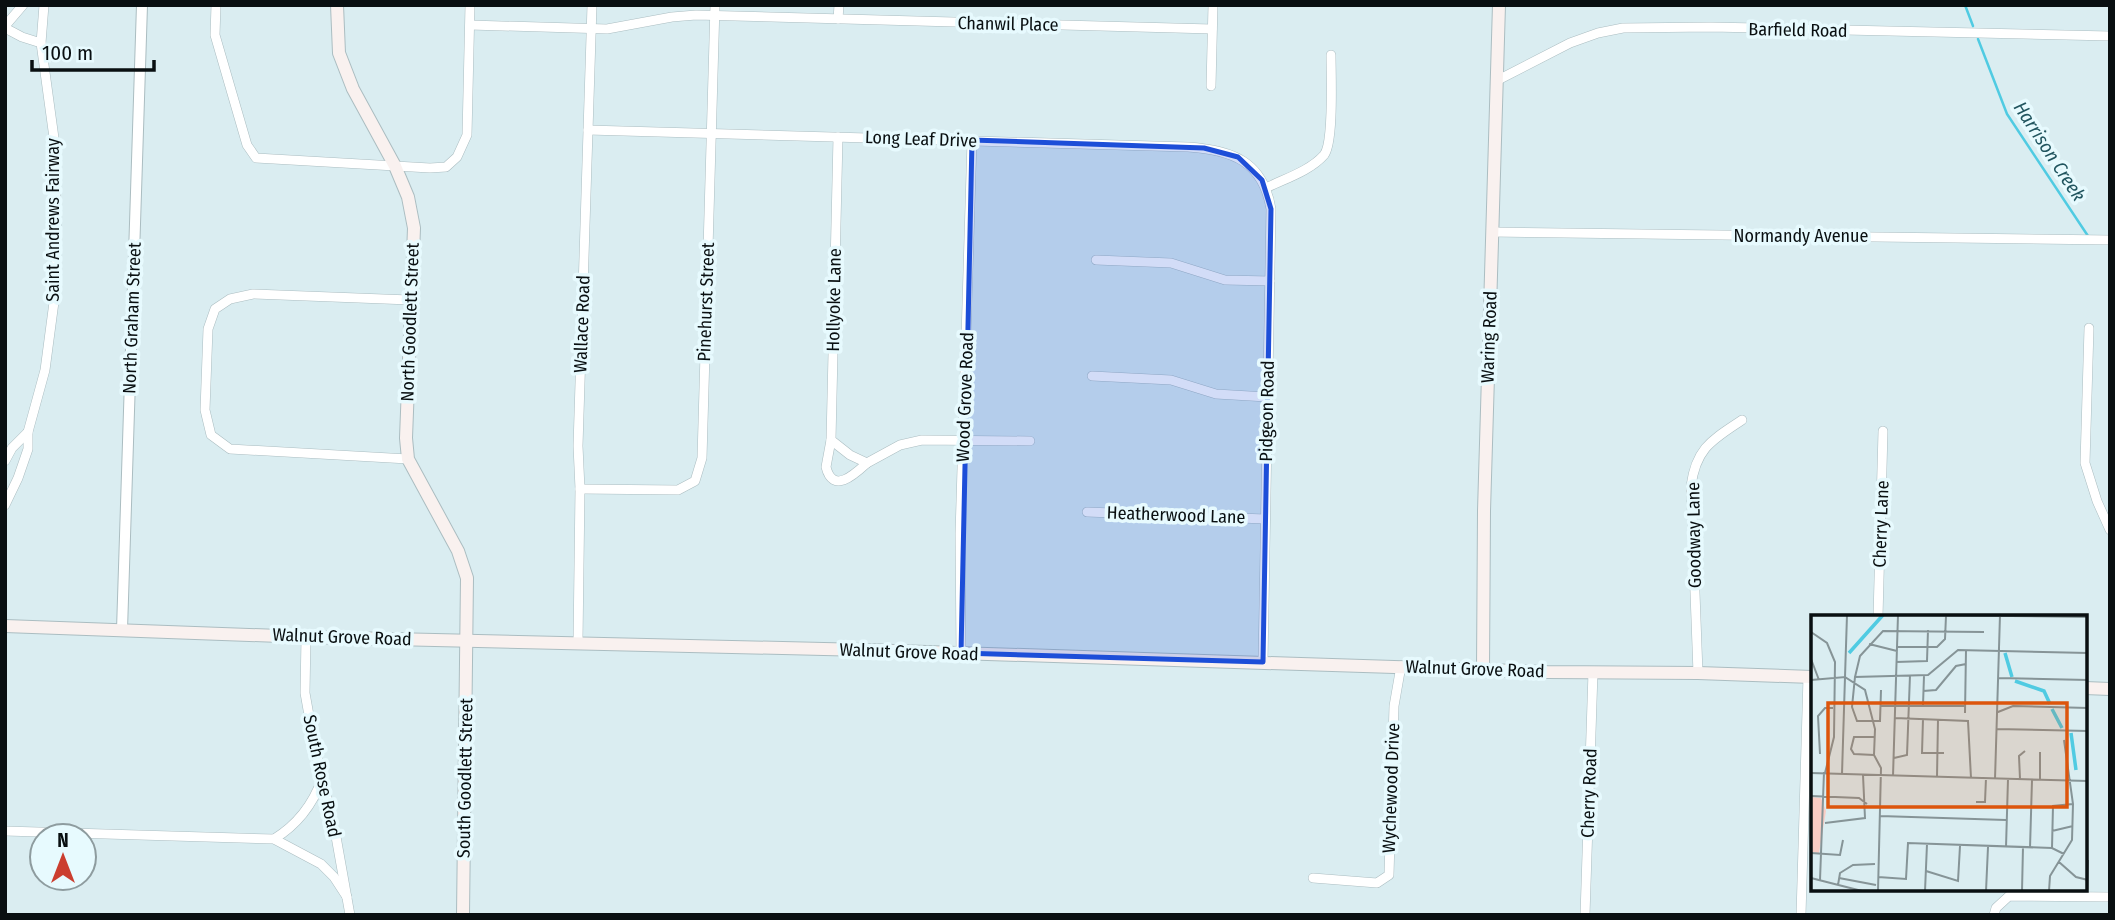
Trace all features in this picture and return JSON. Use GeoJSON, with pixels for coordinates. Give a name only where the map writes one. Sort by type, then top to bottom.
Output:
{"type":"FeatureCollection","features":[{"type":"Feature","properties":{"kind":"main road","name":"North Goodlett Street"},"geometry":{"type":"LineString","coordinates":[[337,5],[339,53],[352,89],[395,166],[408,197],[414,228],[406,438],[408,459],[458,551],[467,578],[466,640]]}},
{"type":"Feature","properties":{"kind":"main road","name":"Waring Road"},"geometry":{"type":"LineString","coordinates":[[1483,669],[1484,512],[1499,5]]}},
{"type":"Feature","properties":{"kind":"main road","name":"Walnut Grove Road"},"geometry":{"type":"LineString","coordinates":[[5,626],[306,637],[578,642],[1810,677]]}},
{"type":"Feature","properties":{"kind":"main road","name":"South Goodlett Street"},"geometry":{"type":"LineString","coordinates":[[463,915],[466,640]]}},
{"type":"Feature","properties":{"kind":"main road"},"geometry":{"type":"LineString","coordinates":[[2087,688],[2110,689]]}},
{"type":"Feature","properties":{"kind":"street"},"geometry":{"type":"LineString","coordinates":[[23,5],[5,27],[41,44]]}},
{"type":"Feature","properties":{"kind":"street","name":"Saint Andrews Fairway"},"geometry":{"type":"LineString","coordinates":[[6,503],[28,449],[28,432],[45,370],[54,302],[57,240],[54,138],[41,44],[44,5]]}},
{"type":"Feature","properties":{"kind":"street","name":"North Graham Street"},"geometry":{"type":"LineString","coordinates":[[122,630],[142,5]]}},
{"type":"Feature","properties":{"kind":"street"},"geometry":{"type":"LineString","coordinates":[[216,5],[215,34],[247,145],[256,158],[446,167],[457,157],[467,135],[470,5]]}},
{"type":"Feature","properties":{"kind":"street","name":"Wallace Road"},"geometry":{"type":"LineString","coordinates":[[578,642],[578,436],[592,5]]}},
{"type":"Feature","properties":{"kind":"street"},"geometry":{"type":"LineString","coordinates":[[838,19],[839,5]]}},
{"type":"Feature","properties":{"kind":"street"},"geometry":{"type":"LineString","coordinates":[[1211,86],[1213,5]]}},
{"type":"Feature","properties":{"kind":"street","name":"Chanwil Place"},"geometry":{"type":"LineString","coordinates":[[470,25],[617,28],[715,10],[838,19],[1212,29]]}},
{"type":"Feature","properties":{"kind":"street","name":"Pinehurst Street"},"geometry":{"type":"LineString","coordinates":[[580,489],[678,490],[695,481],[702,458],[715,10]]}},
{"type":"Feature","properties":{"kind":"street","name":"Barfield Road"},"geometry":{"type":"LineString","coordinates":[[1497,80],[1570,43],[1623,28],[1711,27],[2110,36]]}},
{"type":"Feature","properties":{"kind":"street"},"geometry":{"type":"LineString","coordinates":[[1266,188],[1308,166],[1326,152],[1329,136],[1331,55]]}},
{"type":"Feature","properties":{"kind":"street","name":"Long Leaf Drive"},"geometry":{"type":"LineString","coordinates":[[588,130],[1204,148],[1230,153],[1250,166]]}},
{"type":"Feature","properties":{"kind":"street","name":"Hollyoke Lane"},"geometry":{"type":"LineString","coordinates":[[838,136],[831,440],[826,467],[831,477],[836,480],[848,479],[867,463]]}},
{"type":"Feature","properties":{"kind":"street","name":"Wood Grove Road"},"geometry":{"type":"LineString","coordinates":[[961,653],[960,534],[972,140]]}},
{"type":"Feature","properties":{"kind":"street","name":"Pidgeon Road"},"geometry":{"type":"LineString","coordinates":[[1250,166],[1266,188],[1271,209],[1263,662]]}},
{"type":"Feature","properties":{"kind":"street","name":"Normandy Avenue"},"geometry":{"type":"LineString","coordinates":[[1492,232],[2110,240]]}},
{"type":"Feature","properties":{"kind":"street"},"geometry":{"type":"LineString","coordinates":[[1096,260],[1171,263],[1225,279],[1270,281]]}},
{"type":"Feature","properties":{"kind":"street"},"geometry":{"type":"LineString","coordinates":[[408,459],[230,449],[211,435],[205,410],[208,329],[215,309],[230,299],[253,294],[410,300]]}},
{"type":"Feature","properties":{"kind":"street"},"geometry":{"type":"LineString","coordinates":[[2089,328],[2085,463],[2110,530]]}},
{"type":"Feature","properties":{"kind":"street"},"geometry":{"type":"LineString","coordinates":[[1092,376],[1171,380],[1216,394],[1267,397]]}},
{"type":"Feature","properties":{"kind":"street","name":"Goodway Lane"},"geometry":{"type":"LineString","coordinates":[[1698,673],[1690,486],[1694,465],[1710,442],[1742,420]]}},
{"type":"Feature","properties":{"kind":"street","name":"Cherry Lane"},"geometry":{"type":"LineString","coordinates":[[1878,615],[1883,431]]}},
{"type":"Feature","properties":{"kind":"street"},"geometry":{"type":"LineString","coordinates":[[5,445],[28,432]]}},
{"type":"Feature","properties":{"kind":"street","name":"Saint Andrews Fairway"},"geometry":{"type":"LineString","coordinates":[[5,461],[12,448],[28,432]]}},
{"type":"Feature","properties":{"kind":"street"},"geometry":{"type":"LineString","coordinates":[[831,440],[850,455],[867,463],[890,449],[934,438],[1030,441]]}},
{"type":"Feature","properties":{"kind":"street","name":"Heatherwood Lane"},"geometry":{"type":"LineString","coordinates":[[1087,512],[1265,519]]}},
{"type":"Feature","properties":{"kind":"street","name":"South Rose Road"},"geometry":{"type":"LineString","coordinates":[[306,637],[305,693],[350,915]]}},
{"type":"Feature","properties":{"kind":"street","name":"Wychewood Drive"},"geometry":{"type":"LineString","coordinates":[[1313,878],[1377,883],[1389,875],[1394,706],[1401,666]]}},
{"type":"Feature","properties":{"kind":"street","name":"Cherry Road"},"geometry":{"type":"LineString","coordinates":[[1585,915],[1593,672]]}},
{"type":"Feature","properties":{"kind":"street"},"geometry":{"type":"LineString","coordinates":[[1801,915],[1810,677]]}},
{"type":"Feature","properties":{"kind":"street"},"geometry":{"type":"LineString","coordinates":[[274,839],[288,831],[301,817],[316,797],[322,779]]}},
{"type":"Feature","properties":{"kind":"street"},"geometry":{"type":"LineString","coordinates":[[5,831],[274,839],[321,864],[334,877],[347,897]]}},
{"type":"Feature","properties":{"kind":"street"},"geometry":{"type":"LineString","coordinates":[[1994,915],[1996,908],[2009,896],[2110,898]]}},
{"type":"Feature","properties":{"kind":"highlighted area"},"geometry":{"type":"Polygon","coordinates":[[[972,140],[1204,148],[1238,157],[1262,180],[1271,209],[1263,662],[961,653],[972,140]]]}},
{"type":"Feature","properties":{"kind":"waterway","name":"Harrison Creek"},"geometry":{"type":"LineString","coordinates":[[1965,5],[1973,26]]}},
{"type":"Feature","properties":{"kind":"waterway","name":"Harrison Creek"},"geometry":{"type":"LineString","coordinates":[[1978,39],[2007,114],[2088,236]]}}]}
